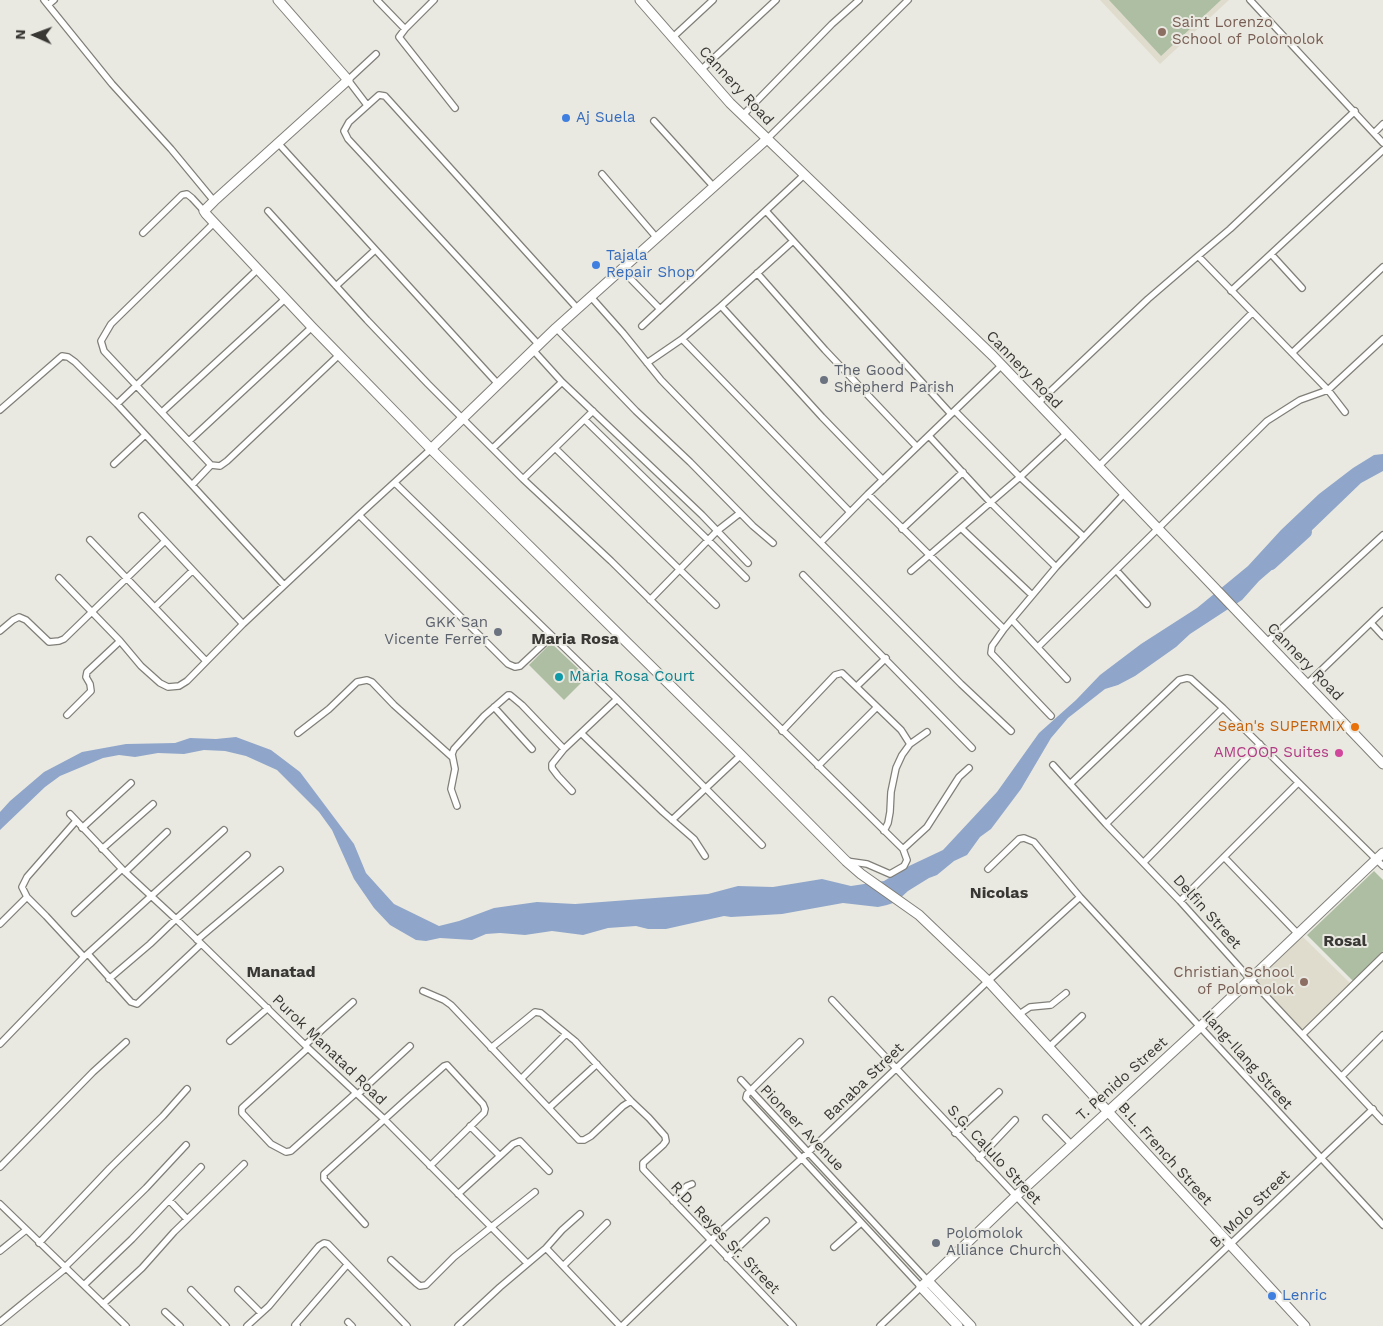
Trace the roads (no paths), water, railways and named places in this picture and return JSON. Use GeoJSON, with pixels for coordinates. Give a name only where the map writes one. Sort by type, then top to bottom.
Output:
{"type":"FeatureCollection","features":[{"type":"Feature","properties":{"kind":"street"},"geometry":{"type":"LineString","coordinates":[[44,0],[112,84],[171,149],[214,201]]}},
{"type":"Feature","properties":{"kind":"street"},"geometry":{"type":"LineString","coordinates":[[48,5],[54,0]]}},
{"type":"Feature","properties":{"kind":"street"},"geometry":{"type":"LineString","coordinates":[[278,0],[348,80],[367,105]]}},
{"type":"Feature","properties":{"kind":"street"},"geometry":{"type":"LineString","coordinates":[[377,0],[405,29]]}},
{"type":"Feature","properties":{"kind":"street"},"geometry":{"type":"LineString","coordinates":[[434,0],[400,34],[400,39],[455,108]]}},
{"type":"Feature","properties":{"kind":"street"},"geometry":{"type":"LineString","coordinates":[[672,38],[713,0]]}},
{"type":"Feature","properties":{"kind":"street"},"geometry":{"type":"LineString","coordinates":[[701,70],[776,0]]}},
{"type":"Feature","properties":{"kind":"street"},"geometry":{"type":"LineString","coordinates":[[742,115],[832,24],[859,0]]}},
{"type":"Feature","properties":{"kind":"street"},"geometry":{"type":"LineString","coordinates":[[59,578],[120,641],[141,666],[160,683],[168,687],[179,686],[359,514],[431,449],[577,308],[767,139],[908,0]]}},
{"type":"Feature","properties":{"kind":"street"},"geometry":{"type":"LineString","coordinates":[[1250,0],[1383,143]]}},
{"type":"Feature","properties":{"kind":"street","name":"Cannery Road"},"geometry":{"type":"LineString","coordinates":[[645,2],[672,38],[742,115],[1002,366],[1383,764]]}},
{"type":"Feature","properties":{"kind":"street"},"geometry":{"type":"LineString","coordinates":[[143,233],[182,195],[187,194],[204,211],[376,54]]}},
{"type":"Feature","properties":{"kind":"street"},"geometry":{"type":"LineString","coordinates":[[577,308],[386,96],[379,95],[345,127],[345,133],[348,138],[536,348],[562,382],[748,563]]}},
{"type":"Feature","properties":{"kind":"street"},"geometry":{"type":"LineString","coordinates":[[1038,403],[1148,299],[1230,229],[1355,111]]}},
{"type":"Feature","properties":{"kind":"street"},"geometry":{"type":"LineString","coordinates":[[654,121],[713,186]]}},
{"type":"Feature","properties":{"kind":"street"},"geometry":{"type":"LineString","coordinates":[[1374,133],[1383,124]]}},
{"type":"Feature","properties":{"kind":"street"},"geometry":{"type":"LineString","coordinates":[[278,143],[498,384]]}},
{"type":"Feature","properties":{"kind":"street"},"geometry":{"type":"LineString","coordinates":[[1231,291],[1383,150]]}},
{"type":"Feature","properties":{"kind":"street"},"geometry":{"type":"LineString","coordinates":[[602,174],[656,236]]}},
{"type":"Feature","properties":{"kind":"street"},"geometry":{"type":"LineString","coordinates":[[642,326],[804,175]]}},
{"type":"Feature","properties":{"kind":"street","name":"B.L. French Street"},"geometry":{"type":"LineString","coordinates":[[204,211],[312,327],[431,449],[846,861],[866,878],[919,915],[988,982],[1305,1326]]}},
{"type":"Feature","properties":{"kind":"street"},"geometry":{"type":"LineString","coordinates":[[766,211],[953,412],[1084,537]]}},
{"type":"Feature","properties":{"kind":"street"},"geometry":{"type":"LineString","coordinates":[[268,212],[414,370],[782,730],[906,855],[906,863],[899,870],[890,874],[867,864],[846,861]]}},
{"type":"Feature","properties":{"kind":"street"},"geometry":{"type":"LineString","coordinates":[[214,223],[115,319],[101,341],[104,351],[211,465],[220,466],[227,461],[340,355]]}},
{"type":"Feature","properties":{"kind":"street"},"geometry":{"type":"LineString","coordinates":[[647,363],[682,339],[793,240]]}},
{"type":"Feature","properties":{"kind":"street"},"geometry":{"type":"LineString","coordinates":[[336,286],[375,250]]}},
{"type":"Feature","properties":{"kind":"street"},"geometry":{"type":"LineString","coordinates":[[1271,254],[1302,288]]}},
{"type":"Feature","properties":{"kind":"street"},"geometry":{"type":"LineString","coordinates":[[1198,256],[1328,390],[1345,412]]}},
{"type":"Feature","properties":{"kind":"street"},"geometry":{"type":"LineString","coordinates":[[1292,353],[1383,267]]}},
{"type":"Feature","properties":{"kind":"street"},"geometry":{"type":"LineString","coordinates":[[117,404],[258,269]]}},
{"type":"Feature","properties":{"kind":"street"},"geometry":{"type":"LineString","coordinates":[[621,269],[660,309]]}},
{"type":"Feature","properties":{"kind":"street"},"geometry":{"type":"LineString","coordinates":[[757,273],[824,350],[917,447]]}},
{"type":"Feature","properties":{"kind":"street"},"geometry":{"type":"LineString","coordinates":[[591,296],[647,363],[772,494],[961,684],[1011,731]]}},
{"type":"Feature","properties":{"kind":"street"},"geometry":{"type":"LineString","coordinates":[[162,412],[285,298]]}},
{"type":"Feature","properties":{"kind":"street"},"geometry":{"type":"LineString","coordinates":[[721,306],[822,417],[883,480]]}},
{"type":"Feature","properties":{"kind":"street"},"geometry":{"type":"LineString","coordinates":[[1099,466],[1252,313]]}},
{"type":"Feature","properties":{"kind":"street"},"geometry":{"type":"LineString","coordinates":[[189,441],[312,327]]}},
{"type":"Feature","properties":{"kind":"street"},"geometry":{"type":"LineString","coordinates":[[556,328],[636,410],[773,544]]}},
{"type":"Feature","properties":{"kind":"street"},"geometry":{"type":"LineString","coordinates":[[682,339],[850,512]]}},
{"type":"Feature","properties":{"kind":"street"},"geometry":{"type":"LineString","coordinates":[[1038,647],[1267,421],[1300,400],[1328,390],[1383,339]]}},
{"type":"Feature","properties":{"kind":"street"},"geometry":{"type":"LineString","coordinates":[[0,410],[62,356],[68,357],[117,404],[284,585]]}},
{"type":"Feature","properties":{"kind":"street"},"geometry":{"type":"LineString","coordinates":[[821,542],[868,494],[1002,366]]}},
{"type":"Feature","properties":{"kind":"street"},"geometry":{"type":"LineString","coordinates":[[493,448],[562,382]]}},
{"type":"Feature","properties":{"kind":"street"},"geometry":{"type":"LineString","coordinates":[[524,478],[593,411]]}},
{"type":"Feature","properties":{"kind":"street"},"geometry":{"type":"LineString","coordinates":[[585,420],[746,578]]}},
{"type":"Feature","properties":{"kind":"street"},"geometry":{"type":"LineString","coordinates":[[911,570],[962,528],[1066,434]]}},
{"type":"Feature","properties":{"kind":"street"},"geometry":{"type":"LineString","coordinates":[[114,464],[145,435]]}},
{"type":"Feature","properties":{"kind":"street"},"geometry":{"type":"LineString","coordinates":[[929,436],[990,502],[1056,567]]}},
{"type":"Feature","properties":{"kind":"street"},"geometry":{"type":"LineString","coordinates":[[555,448],[716,605]]}},
{"type":"Feature","properties":{"kind":"street"},"geometry":{"type":"LineString","coordinates":[[192,484],[211,465]]}},
{"type":"Feature","properties":{"kind":"street"},"geometry":{"type":"LineString","coordinates":[[902,530],[963,472]]}},
{"type":"Feature","properties":{"kind":"street"},"geometry":{"type":"LineString","coordinates":[[395,483],[617,699],[762,845]]}},
{"type":"Feature","properties":{"kind":"street"},"geometry":{"type":"LineString","coordinates":[[868,494],[902,530],[1004,629]]}},
{"type":"Feature","properties":{"kind":"street"},"geometry":{"type":"LineString","coordinates":[[1052,716],[991,653],[992,646],[1056,567],[1124,494]]}},
{"type":"Feature","properties":{"kind":"street"},"geometry":{"type":"LineString","coordinates":[[650,600],[717,531],[740,512]]}},
{"type":"Feature","properties":{"kind":"street"},"geometry":{"type":"LineString","coordinates":[[359,514],[508,664],[520,666],[552,636]]}},
{"type":"Feature","properties":{"kind":"street"},"geometry":{"type":"LineString","coordinates":[[142,516],[164,542],[243,624]]}},
{"type":"Feature","properties":{"kind":"street"},"geometry":{"type":"LineString","coordinates":[[962,528],[1032,596]]}},
{"type":"Feature","properties":{"kind":"street"},"geometry":{"type":"LineString","coordinates":[[1267,642],[1383,535]]}},
{"type":"Feature","properties":{"kind":"street"},"geometry":{"type":"LineString","coordinates":[[90,540],[206,661]]}},
{"type":"Feature","properties":{"kind":"street"},"geometry":{"type":"LineString","coordinates":[[0,631],[13,620],[20,617],[26,620],[49,642],[64,639],[164,542]]}},
{"type":"Feature","properties":{"kind":"street"},"geometry":{"type":"LineString","coordinates":[[1116,570],[1147,604]]}},
{"type":"Feature","properties":{"kind":"street"},"geometry":{"type":"LineString","coordinates":[[155,607],[192,571]]}},
{"type":"Feature","properties":{"kind":"street"},"geometry":{"type":"LineString","coordinates":[[803,575],[972,748]]}},
{"type":"Feature","properties":{"kind":"street"},"geometry":{"type":"LineString","coordinates":[[1307,684],[1383,611]]}},
{"type":"Feature","properties":{"kind":"street"},"geometry":{"type":"LineString","coordinates":[[1012,620],[1067,679]]}},
{"type":"Feature","properties":{"kind":"street"},"geometry":{"type":"LineString","coordinates":[[1371,623],[1383,636]]}},
{"type":"Feature","properties":{"kind":"street"},"geometry":{"type":"LineString","coordinates":[[67,715],[91,691],[90,684],[86,678],[87,672],[120,641]]}},
{"type":"Feature","properties":{"kind":"street"},"geometry":{"type":"LineString","coordinates":[[857,686],[886,658]]}},
{"type":"Feature","properties":{"kind":"street"},"geometry":{"type":"LineString","coordinates":[[782,730],[835,675],[842,673],[902,730],[910,744]]}},
{"type":"Feature","properties":{"kind":"street"},"geometry":{"type":"LineString","coordinates":[[1070,784],[1182,678],[1191,679],[1223,708],[1298,783],[1381,859]]}},
{"type":"Feature","properties":{"kind":"street"},"geometry":{"type":"LineString","coordinates":[[298,733],[329,709],[358,682],[367,680],[372,682],[394,705],[452,757]]}},
{"type":"Feature","properties":{"kind":"street"},"geometry":{"type":"LineString","coordinates":[[457,806],[451,789],[455,769],[452,757],[454,750],[494,707],[508,695],[564,750]]}},
{"type":"Feature","properties":{"kind":"street"},"geometry":{"type":"LineString","coordinates":[[572,791],[552,768],[552,764],[617,699]]}},
{"type":"Feature","properties":{"kind":"street"},"geometry":{"type":"LineString","coordinates":[[494,707],[532,749]]}},
{"type":"Feature","properties":{"kind":"street"},"geometry":{"type":"LineString","coordinates":[[818,766],[877,707]]}},
{"type":"Feature","properties":{"kind":"street"},"geometry":{"type":"LineString","coordinates":[[1106,824],[1223,708]]}},
{"type":"Feature","properties":{"kind":"street"},"geometry":{"type":"LineString","coordinates":[[884,831],[889,818],[891,792],[896,768],[910,744],[927,732]]}},
{"type":"Feature","properties":{"kind":"street"},"geometry":{"type":"LineString","coordinates":[[581,733],[694,839],[705,856]]}},
{"type":"Feature","properties":{"kind":"street"},"geometry":{"type":"LineString","coordinates":[[1144,862],[1260,744]]}},
{"type":"Feature","properties":{"kind":"street"},"geometry":{"type":"LineString","coordinates":[[672,820],[741,755]]}},
{"type":"Feature","properties":{"kind":"street","name":"Delfin Street"},"geometry":{"type":"LineString","coordinates":[[1053,765],[1383,1121]]}},
{"type":"Feature","properties":{"kind":"street"},"geometry":{"type":"LineString","coordinates":[[903,850],[927,827],[960,776],[969,768]]}},
{"type":"Feature","properties":{"kind":"street"},"geometry":{"type":"LineString","coordinates":[[82,828],[131,782]]}},
{"type":"Feature","properties":{"kind":"street"},"geometry":{"type":"LineString","coordinates":[[1180,900],[1298,783]]}},
{"type":"Feature","properties":{"kind":"street"},"geometry":{"type":"LineString","coordinates":[[102,850],[153,804]]}},
{"type":"Feature","properties":{"kind":"street","name":"Purok Manatad Road"},"geometry":{"type":"LineString","coordinates":[[70,814],[102,850],[384,1119],[527,1263]]}},
{"type":"Feature","properties":{"kind":"street"},"geometry":{"type":"LineString","coordinates":[[76,821],[35,866],[22,887],[27,897],[131,1002],[137,1004],[199,942],[280,870]]}},
{"type":"Feature","properties":{"kind":"street"},"geometry":{"type":"LineString","coordinates":[[0,1044],[86,955],[224,830]]}},
{"type":"Feature","properties":{"kind":"street"},"geometry":{"type":"LineString","coordinates":[[75,913],[167,832]]}},
{"type":"Feature","properties":{"kind":"street","name":"Ilang-Ilang Street"},"geometry":{"type":"LineString","coordinates":[[988,869],[1020,839],[1024,838],[1034,842],[1080,897],[1383,1225]]}},
{"type":"Feature","properties":{"kind":"street"},"geometry":{"type":"LineString","coordinates":[[109,979],[247,855]]}},
{"type":"Feature","properties":{"kind":"street"},"geometry":{"type":"LineString","coordinates":[[1224,857],[1298,934]]}},
{"type":"Feature","properties":{"kind":"street","name":"T. Penido Street"},"geometry":{"type":"LineString","coordinates":[[880,1326],[1071,1144],[1381,859]]}},
{"type":"Feature","properties":{"kind":"street"},"geometry":{"type":"LineString","coordinates":[[0,924],[27,897]]}},
{"type":"Feature","properties":{"kind":"street","name":"Banaba Street"},"geometry":{"type":"LineString","coordinates":[[621,1326],[1080,897]]}},
{"type":"Feature","properties":{"kind":"street"},"geometry":{"type":"LineString","coordinates":[[1302,1034],[1383,956]]}},
{"type":"Feature","properties":{"kind":"street"},"geometry":{"type":"LineString","coordinates":[[423,991],[452,1005],[491,1048],[550,1107],[578,1139],[582,1140],[591,1136],[623,1106],[631,1102],[597,1064],[541,1013],[532,1014],[491,1048]]}},
{"type":"Feature","properties":{"kind":"street"},"geometry":{"type":"LineString","coordinates":[[1018,1015],[1030,1007],[1051,1005],[1066,993]]}},
{"type":"Feature","properties":{"kind":"street","name":"S.G. Calulo Street"},"geometry":{"type":"LineString","coordinates":[[832,1000],[1138,1326]]}},
{"type":"Feature","properties":{"kind":"street"},"geometry":{"type":"LineString","coordinates":[[353,1002],[242,1108],[242,1113],[271,1144],[286,1152],[291,1151],[410,1046]]}},
{"type":"Feature","properties":{"kind":"street"},"geometry":{"type":"LineString","coordinates":[[230,1041],[268,1008]]}},
{"type":"Feature","properties":{"kind":"street"},"geometry":{"type":"LineString","coordinates":[[1048,1048],[1082,1016]]}},
{"type":"Feature","properties":{"kind":"street"},"geometry":{"type":"LineString","coordinates":[[521,1079],[566,1034]]}},
{"type":"Feature","properties":{"kind":"street"},"geometry":{"type":"LineString","coordinates":[[1342,1076],[1383,1035]]}},
{"type":"Feature","properties":{"kind":"street"},"geometry":{"type":"LineString","coordinates":[[0,1167],[93,1072],[126,1042]]}},
{"type":"Feature","properties":{"kind":"street"},"geometry":{"type":"LineString","coordinates":[[741,1080],[750,1090],[800,1042]]}},
{"type":"Feature","properties":{"kind":"street"},"geometry":{"type":"LineString","coordinates":[[550,1107],[597,1064]]}},
{"type":"Feature","properties":{"kind":"street"},"geometry":{"type":"LineString","coordinates":[[365,1224],[338,1196],[324,1177],[328,1170],[384,1119],[444,1066],[447,1066],[483,1104],[484,1113],[430,1166]]}},
{"type":"Feature","properties":{"kind":"street"},"geometry":{"type":"LineString","coordinates":[[39,1243],[187,1089]]}},
{"type":"Feature","properties":{"kind":"street","name":"Pioneer Avenue"},"geometry":{"type":"LineString","coordinates":[[958,1326],[925,1284],[750,1090],[746,1095],[747,1101],[801,1159],[861,1223],[925,1284],[971,1326]]}},
{"type":"Feature","properties":{"kind":"street"},"geometry":{"type":"LineString","coordinates":[[955,1132],[999,1092]]}},
{"type":"Feature","properties":{"kind":"street","name":"R.D. Reyes Sr. Street"},"geometry":{"type":"LineString","coordinates":[[631,1102],[649,1118],[666,1138],[663,1145],[646,1159],[642,1166],[646,1172],[793,1326]]}},
{"type":"Feature","properties":{"kind":"street","name":"B. Molo Street"},"geometry":{"type":"LineString","coordinates":[[1144,1326],[1373,1109]]}},
{"type":"Feature","properties":{"kind":"street"},"geometry":{"type":"LineString","coordinates":[[1378,1115],[1383,1110]]}},
{"type":"Feature","properties":{"kind":"street"},"geometry":{"type":"LineString","coordinates":[[1046,1118],[1071,1144]]}},
{"type":"Feature","properties":{"kind":"street"},"geometry":{"type":"LineString","coordinates":[[979,1158],[1015,1120]]}},
{"type":"Feature","properties":{"kind":"street"},"geometry":{"type":"LineString","coordinates":[[470,1126],[500,1156]]}},
{"type":"Feature","properties":{"kind":"street"},"geometry":{"type":"LineString","coordinates":[[458,1194],[513,1144],[520,1141],[549,1172]]}},
{"type":"Feature","properties":{"kind":"street"},"geometry":{"type":"LineString","coordinates":[[0,1322],[65,1267],[146,1188],[186,1144]]}},
{"type":"Feature","properties":{"kind":"street"},"geometry":{"type":"LineString","coordinates":[[103,1304],[142,1268],[187,1219],[244,1164]]}},
{"type":"Feature","properties":{"kind":"street"},"geometry":{"type":"LineString","coordinates":[[84,1286],[201,1167]]}},
{"type":"Feature","properties":{"kind":"street"},"geometry":{"type":"LineString","coordinates":[[673,1201],[687,1186],[692,1184]]}},
{"type":"Feature","properties":{"kind":"street"},"geometry":{"type":"LineString","coordinates":[[391,1260],[416,1283],[423,1286],[454,1257],[534,1192]]}},
{"type":"Feature","properties":{"kind":"street"},"geometry":{"type":"LineString","coordinates":[[169,1200],[187,1219]]}},
{"type":"Feature","properties":{"kind":"street"},"geometry":{"type":"LineString","coordinates":[[0,1204],[124,1324]]}},
{"type":"Feature","properties":{"kind":"street"},"geometry":{"type":"LineString","coordinates":[[458,1326],[546,1248],[580,1214]]}},
{"type":"Feature","properties":{"kind":"street"},"geometry":{"type":"LineString","coordinates":[[727,1258],[766,1220]]}},
{"type":"Feature","properties":{"kind":"street"},"geometry":{"type":"LineString","coordinates":[[563,1266],[607,1222]]}},
{"type":"Feature","properties":{"kind":"street"},"geometry":{"type":"LineString","coordinates":[[834,1247],[861,1223]]}},
{"type":"Feature","properties":{"kind":"street"},"geometry":{"type":"LineString","coordinates":[[0,1251],[26,1230]]}},
{"type":"Feature","properties":{"kind":"street"},"geometry":{"type":"LineString","coordinates":[[248,1326],[321,1244],[328,1244],[408,1326]]}},
{"type":"Feature","properties":{"kind":"street"},"geometry":{"type":"LineString","coordinates":[[546,1248],[621,1326]]}},
{"type":"Feature","properties":{"kind":"street"},"geometry":{"type":"LineString","coordinates":[[295,1325],[347,1265]]}},
{"type":"Feature","properties":{"kind":"street"},"geometry":{"type":"LineString","coordinates":[[190,1290],[226,1326]]}},
{"type":"Feature","properties":{"kind":"street"},"geometry":{"type":"LineString","coordinates":[[238,1290],[261,1313]]}},
{"type":"Feature","properties":{"kind":"street"},"geometry":{"type":"LineString","coordinates":[[165,1312],[180,1326]]}},
{"type":"Feature","properties":{"kind":"street"},"geometry":{"type":"LineString","coordinates":[[116,1326],[124,1324]]}},
{"type":"Feature","properties":{"kind":"water"},"geometry":{"type":"Polygon","coordinates":[[[1383,454],[1383,471],[1361,483],[1308,534],[1294,543],[1281,555],[1274,568],[1242,600],[1190,634],[1176,647],[1135,676],[1105,689],[1068,718],[1051,738],[1021,789],[991,829],[980,837],[967,855],[954,861],[937,875],[908,891],[896,902],[887,905],[878,907],[843,903],[782,914],[724,916],[666,929],[648,929],[636,926],[608,928],[583,935],[552,931],[525,935],[486,934],[472,940],[440,938],[426,941],[416,940],[390,925],[374,908],[354,879],[332,830],[319,812],[277,770],[246,756],[225,751],[204,750],[184,754],[158,753],[135,757],[119,755],[103,758],[60,776],[45,787],[0,830],[0,812],[10,801],[44,772],[82,752],[126,744],[175,743],[190,738],[216,739],[236,737],[271,750],[300,772],[354,844],[366,873],[394,904],[439,926],[494,908],[537,902],[575,904],[708,894],[738,886],[773,887],[822,879],[851,886],[884,881],[909,866],[943,850],[997,792],[1039,733],[1076,700],[1100,675],[1141,644],[1197,608],[1248,566],[1281,530],[1319,494],[1353,468],[1374,455],[1383,454]]]}},
{"type":"Feature","properties":{"kind":"waterway"},"geometry":{"type":"LineString","coordinates":[[1271,564],[1306,532]]}},
{"type":"Feature","properties":{"kind":"place","name":"Saint Lorenzo School of Polomolok"},"geometry":{"type":"Point","coordinates":[1162,32]}},
{"type":"Feature","properties":{"kind":"place","name":"Aj Suela"},"geometry":{"type":"Point","coordinates":[566,118]}},
{"type":"Feature","properties":{"kind":"place","name":"Tajala Repair Shop"},"geometry":{"type":"Point","coordinates":[596,265]}},
{"type":"Feature","properties":{"kind":"place","name":"The Good Shepherd Parish"},"geometry":{"type":"Point","coordinates":[824,380]}},
{"type":"Feature","properties":{"kind":"place","name":"GKK San Vicente Ferrer"},"geometry":{"type":"Point","coordinates":[498,632]}},
{"type":"Feature","properties":{"kind":"place","name":"Maria Rosa Court"},"geometry":{"type":"Point","coordinates":[559,677]}},
{"type":"Feature","properties":{"kind":"place","name":"Sean's SUPERMIX"},"geometry":{"type":"Point","coordinates":[1355,727]}},
{"type":"Feature","properties":{"kind":"place","name":"AMCOOP Suites"},"geometry":{"type":"Point","coordinates":[1339,753]}},
{"type":"Feature","properties":{"kind":"place","name":"Christian School of Polomolok"},"geometry":{"type":"Point","coordinates":[1304,982]}},
{"type":"Feature","properties":{"kind":"place","name":"Polomolok Alliance Church"},"geometry":{"type":"Point","coordinates":[936,1243]}},
{"type":"Feature","properties":{"kind":"place","name":"Lenric"},"geometry":{"type":"Point","coordinates":[1272,1296]}},
{"type":"Feature","properties":{"kind":"district","name":"Maria Rosa"},"geometry":{"type":"Point","coordinates":[575,639]}},
{"type":"Feature","properties":{"kind":"district","name":"Nicolas"},"geometry":{"type":"Point","coordinates":[999,893]}},
{"type":"Feature","properties":{"kind":"district","name":"Rosal"},"geometry":{"type":"Point","coordinates":[1345,941]}},
{"type":"Feature","properties":{"kind":"district","name":"Manatad"},"geometry":{"type":"Point","coordinates":[281,972]}}]}
